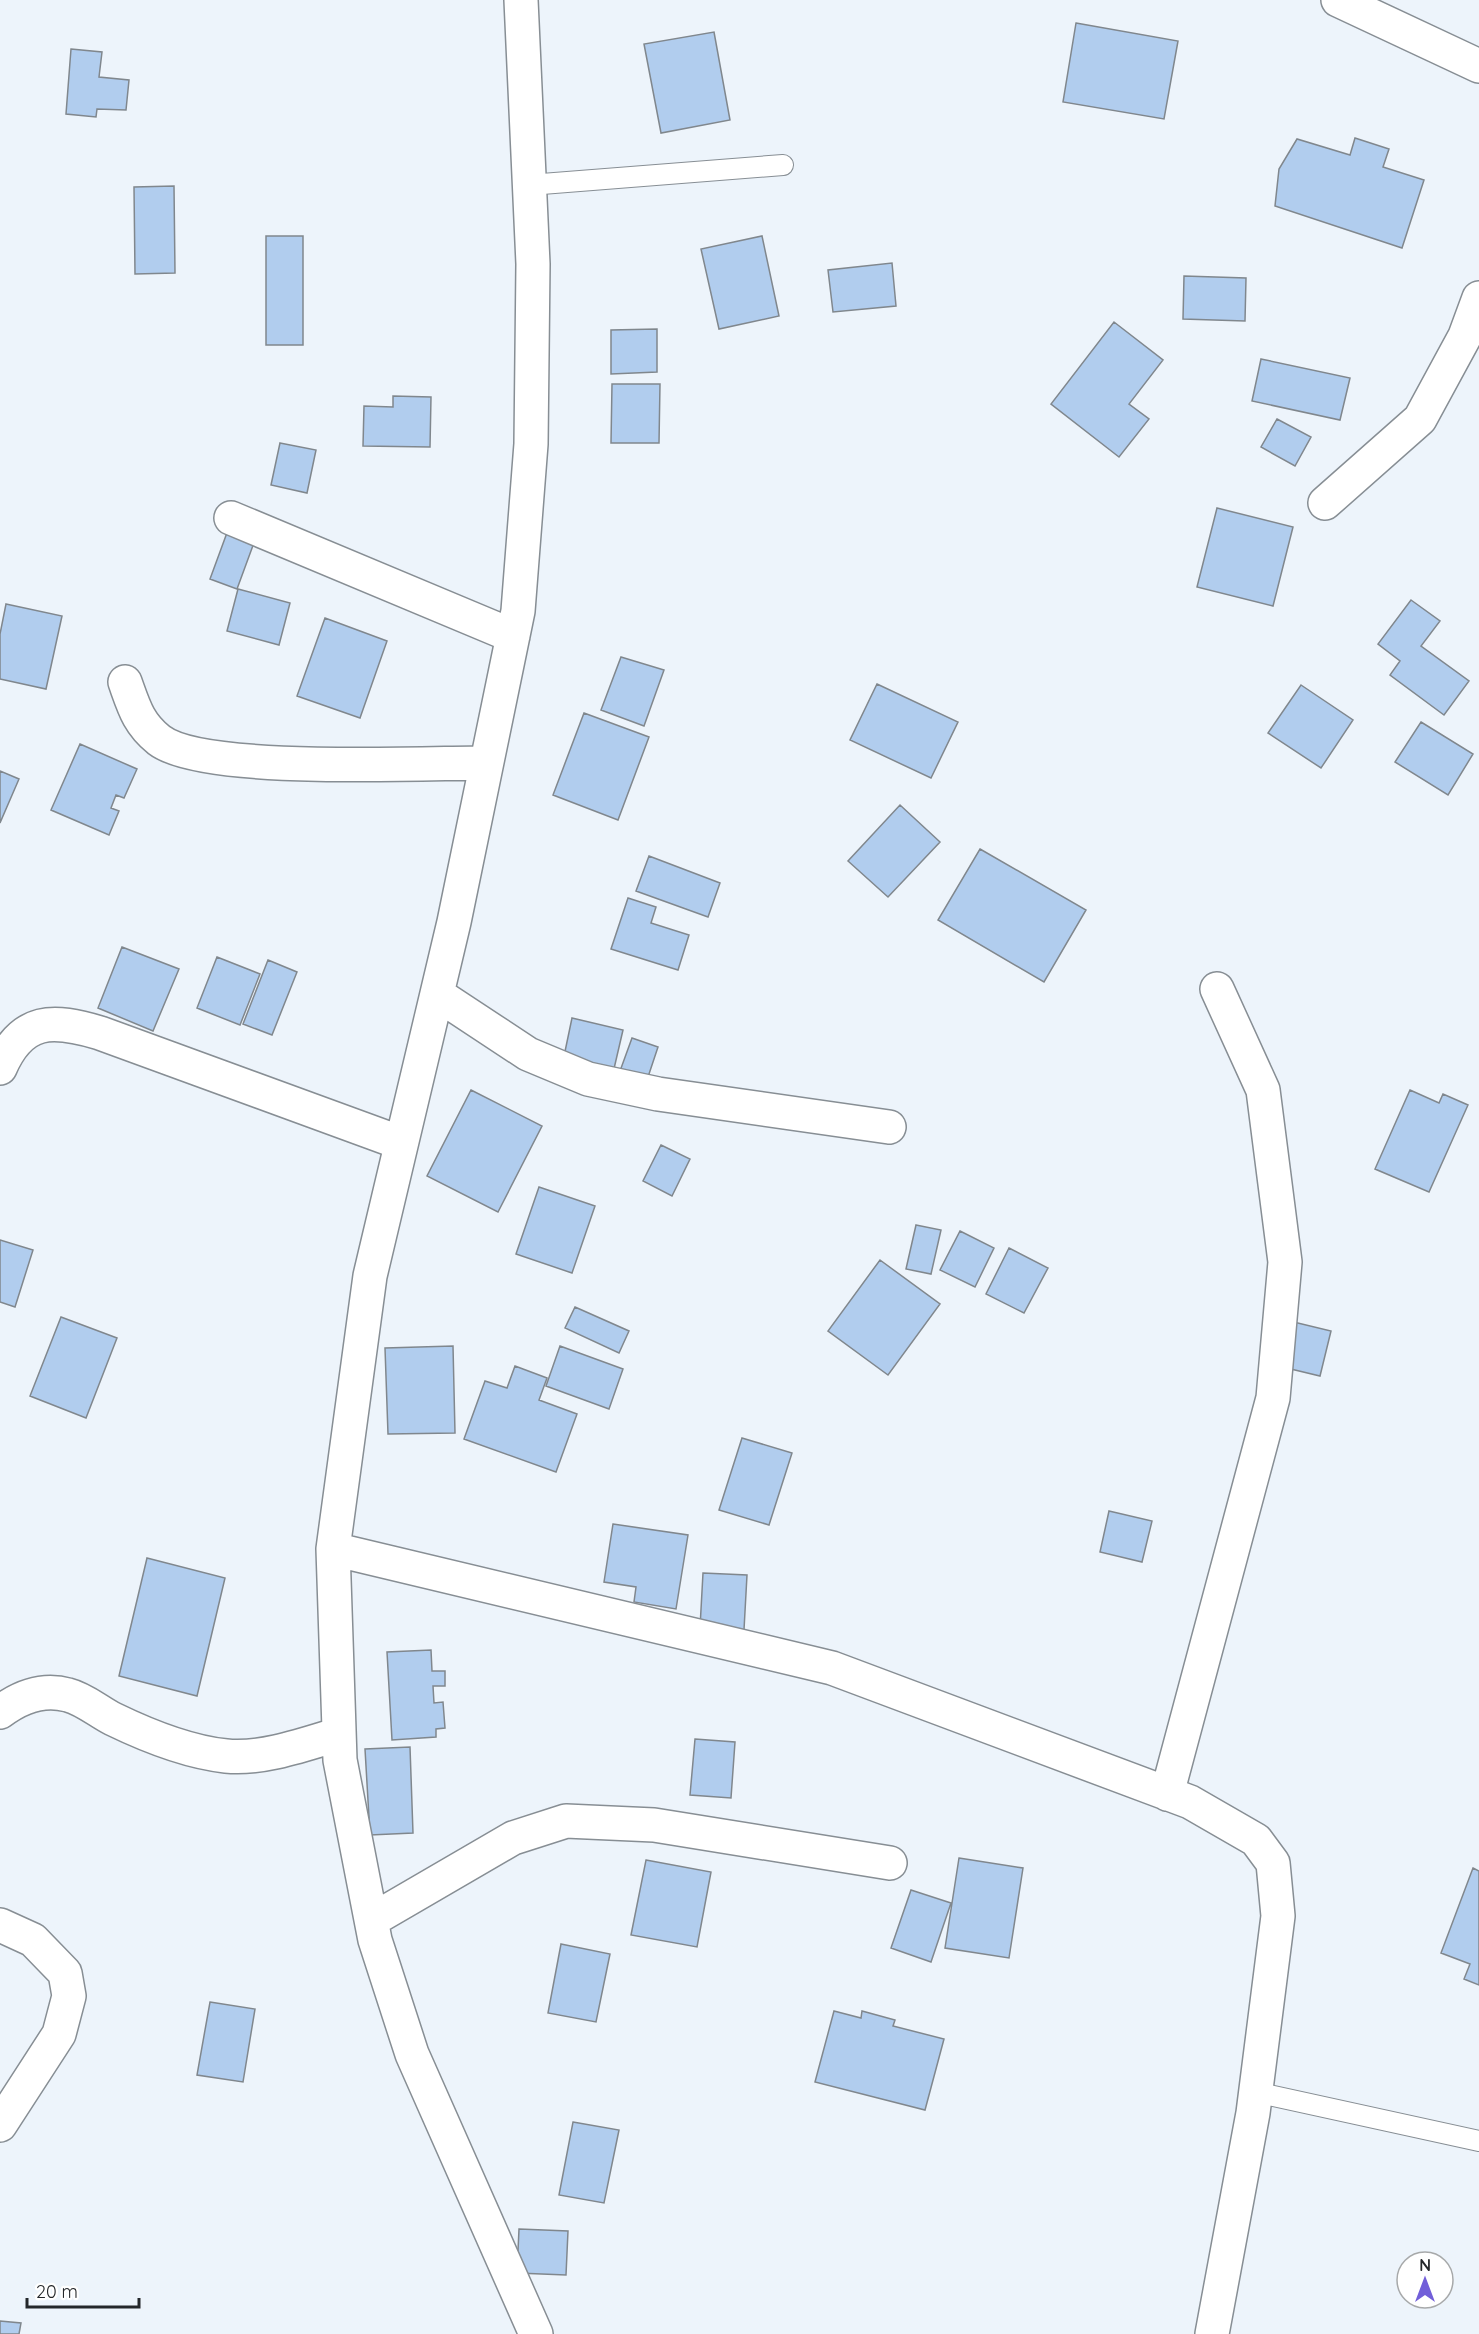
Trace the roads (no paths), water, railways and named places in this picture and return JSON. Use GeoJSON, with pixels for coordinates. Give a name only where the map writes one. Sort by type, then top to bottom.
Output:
{"type":"FeatureCollection","features":[{"type":"Feature","properties":{"kind":"street"},"geometry":{"type":"LineString","coordinates":[[521,0],[532,264],[531,444],[518,611],[437,994],[370,1276],[333,1548],[340,1760],[372,1920],[412,2054],[536,2334]]}},
{"type":"Feature","properties":{"kind":"street"},"geometry":{"type":"LineString","coordinates":[[1338,0],[1479,66]]}},
{"type":"Feature","properties":{"kind":"street"},"geometry":{"type":"LineString","coordinates":[[1325,503],[1420,419],[1465,336],[1479,298]]}},
{"type":"Feature","properties":{"kind":"street"},"geometry":{"type":"LineString","coordinates":[[231,518],[513,636]]}},
{"type":"Feature","properties":{"kind":"street"},"geometry":{"type":"LineString","coordinates":[[125,682],[139,720],[161,742],[200,755],[277,763],[486,763]]}},
{"type":"Feature","properties":{"kind":"street"},"geometry":{"type":"LineString","coordinates":[[1167,1794],[1273,1398],[1285,1262],[1263,1090],[1217,989]]}},
{"type":"Feature","properties":{"kind":"street"},"geometry":{"type":"LineString","coordinates":[[437,994],[528,1054],[588,1079],[658,1094],[889,1127]]}},
{"type":"Feature","properties":{"kind":"street"},"geometry":{"type":"LineString","coordinates":[[0,1068],[20,1034],[36,1027],[65,1023],[100,1033],[402,1143]]}},
{"type":"Feature","properties":{"kind":"street"},"geometry":{"type":"LineString","coordinates":[[333,1548],[832,1668],[1190,1802],[1256,1840],[1274,1863],[1278,1916],[1255,2092],[1212,2334]]}},
{"type":"Feature","properties":{"kind":"street"},"geometry":{"type":"LineString","coordinates":[[0,1712],[17,1699],[40,1693],[69,1695],[114,1719],[173,1744],[228,1757],[280,1751],[339,1734]]}},
{"type":"Feature","properties":{"kind":"street"},"geometry":{"type":"LineString","coordinates":[[372,1920],[513,1839],[566,1821],[654,1825],[890,1863]]}},
{"type":"Feature","properties":{"kind":"street"},"geometry":{"type":"LineString","coordinates":[[0,1925],[33,1940],[65,1972],[69,1996],[59,2034],[0,2125]]}},
{"type":"Feature","properties":{"kind":"lane"},"geometry":{"type":"LineString","coordinates":[[530,185],[783,165]]}},
{"type":"Feature","properties":{"kind":"lane"},"geometry":{"type":"LineString","coordinates":[[1255,2092],[1479,2141]]}}]}
